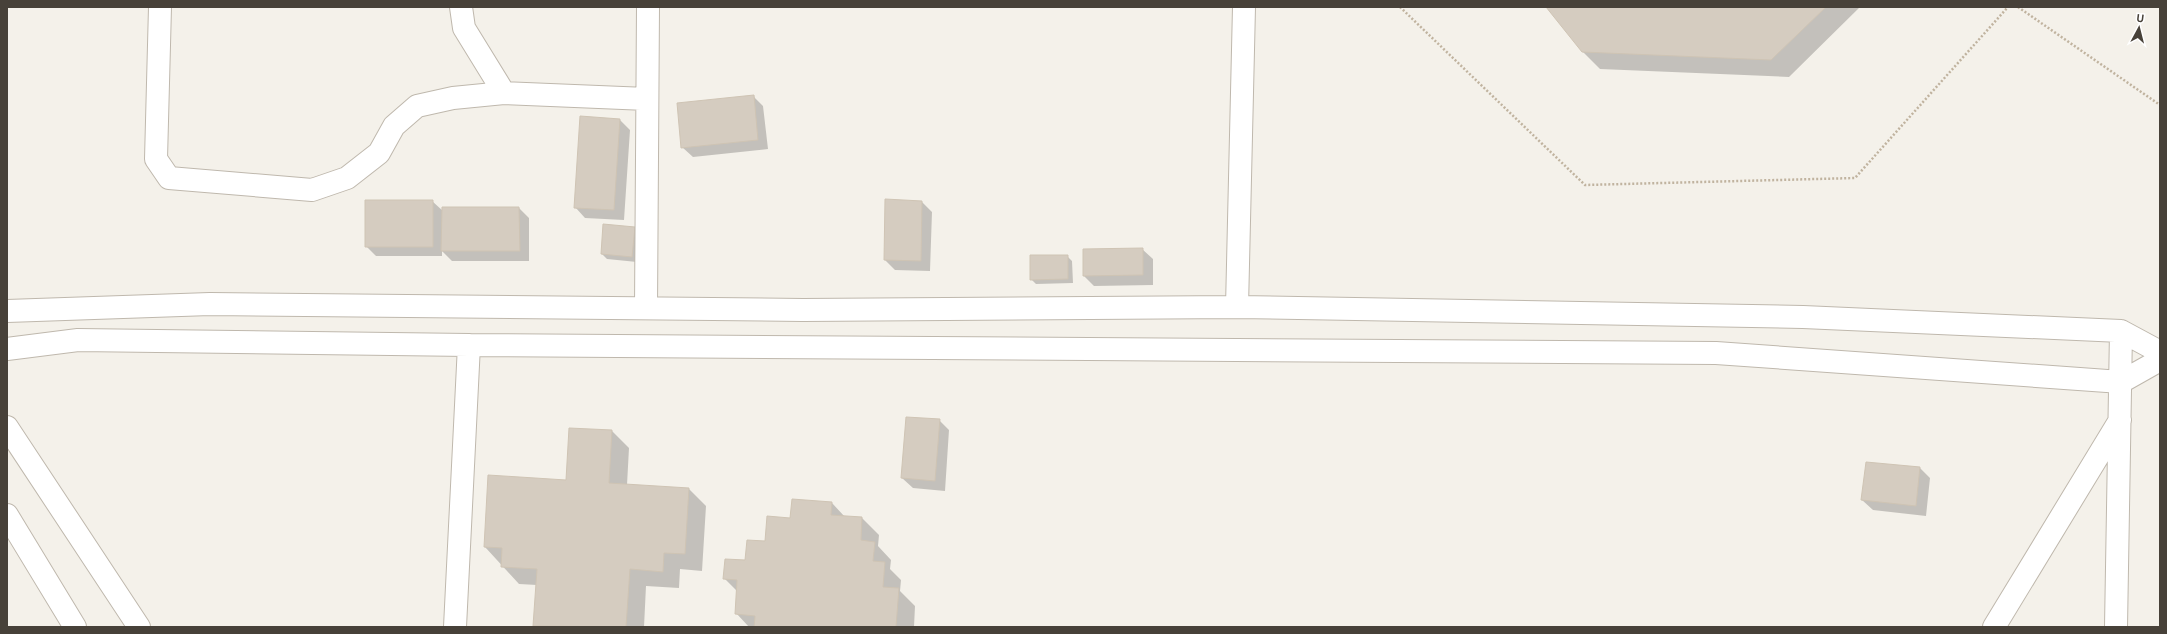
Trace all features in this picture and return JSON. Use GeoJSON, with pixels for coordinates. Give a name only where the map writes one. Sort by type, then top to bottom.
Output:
{"type":"FeatureCollection","features":[{"type":"Feature","properties":{"kind":"lane"},"geometry":{"type":"LineString","coordinates":[[160,7],[156,159],[169,178],[312,190],[347,178],[379,152],[394,126],[417,106],[453,98],[504,93],[647,99]]}},
{"type":"Feature","properties":{"kind":"lane"},"geometry":{"type":"LineString","coordinates":[[461,7],[464,28],[504,93]]}},
{"type":"Feature","properties":{"kind":"lane"},"geometry":{"type":"LineString","coordinates":[[646,308],[648,7]]}},
{"type":"Feature","properties":{"kind":"lane"},"geometry":{"type":"LineString","coordinates":[[1237,307],[1244,7]]}},
{"type":"Feature","properties":{"kind":"lane"},"geometry":{"type":"LineString","coordinates":[[7,311],[210,304],[811,310],[1237,307],[1803,317],[2121,331],[2160,352]]}},
{"type":"Feature","properties":{"kind":"lane"},"geometry":{"type":"LineString","coordinates":[[2116,627],[2121,331]]}},
{"type":"Feature","properties":{"kind":"lane"},"geometry":{"type":"LineString","coordinates":[[7,349],[78,340],[469,345],[1716,353],[2121,382],[2160,360]]}},
{"type":"Feature","properties":{"kind":"lane"},"geometry":{"type":"LineString","coordinates":[[455,627],[469,345]]}},
{"type":"Feature","properties":{"kind":"lane"},"geometry":{"type":"LineString","coordinates":[[1994,627],[2120,420]]}},
{"type":"Feature","properties":{"kind":"lane"},"geometry":{"type":"LineString","coordinates":[[7,427],[139,627]]}},
{"type":"Feature","properties":{"kind":"lane"},"geometry":{"type":"LineString","coordinates":[[7,515],[75,627]]}},
{"type":"Feature","properties":{"kind":"path"},"geometry":{"type":"LineString","coordinates":[[1400,7],[1585,185],[1855,178],[2008,7]]}},
{"type":"Feature","properties":{"kind":"path"},"geometry":{"type":"LineString","coordinates":[[2018,7],[2160,105]]}},
{"type":"Feature","properties":{"kind":"building"},"geometry":{"type":"Polygon","coordinates":[[[1546,7],[1826,7],[1771,60],[1582,52],[1546,7]]]}},
{"type":"Feature","properties":{"kind":"building"},"geometry":{"type":"Polygon","coordinates":[[[754,95],[758,140],[681,148],[677,103],[754,95]]]}},
{"type":"Feature","properties":{"kind":"building"},"geometry":{"type":"Polygon","coordinates":[[[580,116],[620,119],[614,210],[574,208],[580,116]]]}},
{"type":"Feature","properties":{"kind":"building"},"geometry":{"type":"Polygon","coordinates":[[[885,199],[922,201],[921,261],[884,260],[885,199]]]}},
{"type":"Feature","properties":{"kind":"building"},"geometry":{"type":"Polygon","coordinates":[[[365,200],[433,200],[433,247],[365,247],[365,200]]]}},
{"type":"Feature","properties":{"kind":"building"},"geometry":{"type":"Polygon","coordinates":[[[442,207],[519,207],[520,251],[441,251],[442,207]]]}},
{"type":"Feature","properties":{"kind":"building"},"geometry":{"type":"Polygon","coordinates":[[[603,224],[635,227],[632,257],[601,254],[603,224]]]}},
{"type":"Feature","properties":{"kind":"building"},"geometry":{"type":"Polygon","coordinates":[[[1143,248],[1143,275],[1083,276],[1083,249],[1143,248]]]}},
{"type":"Feature","properties":{"kind":"building"},"geometry":{"type":"Polygon","coordinates":[[[1030,255],[1068,255],[1068,279],[1030,280],[1030,255]]]}},
{"type":"Feature","properties":{"kind":"building"},"geometry":{"type":"Polygon","coordinates":[[[906,417],[940,419],[935,481],[901,478],[906,417]]]}},
{"type":"Feature","properties":{"kind":"building"},"geometry":{"type":"Polygon","coordinates":[[[569,428],[612,430],[609,483],[689,488],[685,554],[664,553],[663,572],[630,569],[626,627],[533,626],[537,569],[501,567],[502,548],[484,547],[488,475],[566,480],[569,428]]]}},
{"type":"Feature","properties":{"kind":"building"},"geometry":{"type":"Polygon","coordinates":[[[1866,462],[1920,467],[1916,506],[1861,500],[1866,462]]]}},
{"type":"Feature","properties":{"kind":"building"},"geometry":{"type":"Polygon","coordinates":[[[792,499],[832,502],[831,515],[862,517],[861,540],[875,542],[873,561],[885,562],[883,587],[899,588],[896,627],[754,627],[755,616],[735,614],[737,580],[723,579],[725,559],[745,560],[747,540],[765,541],[767,516],[790,518],[792,499]]]}}]}
